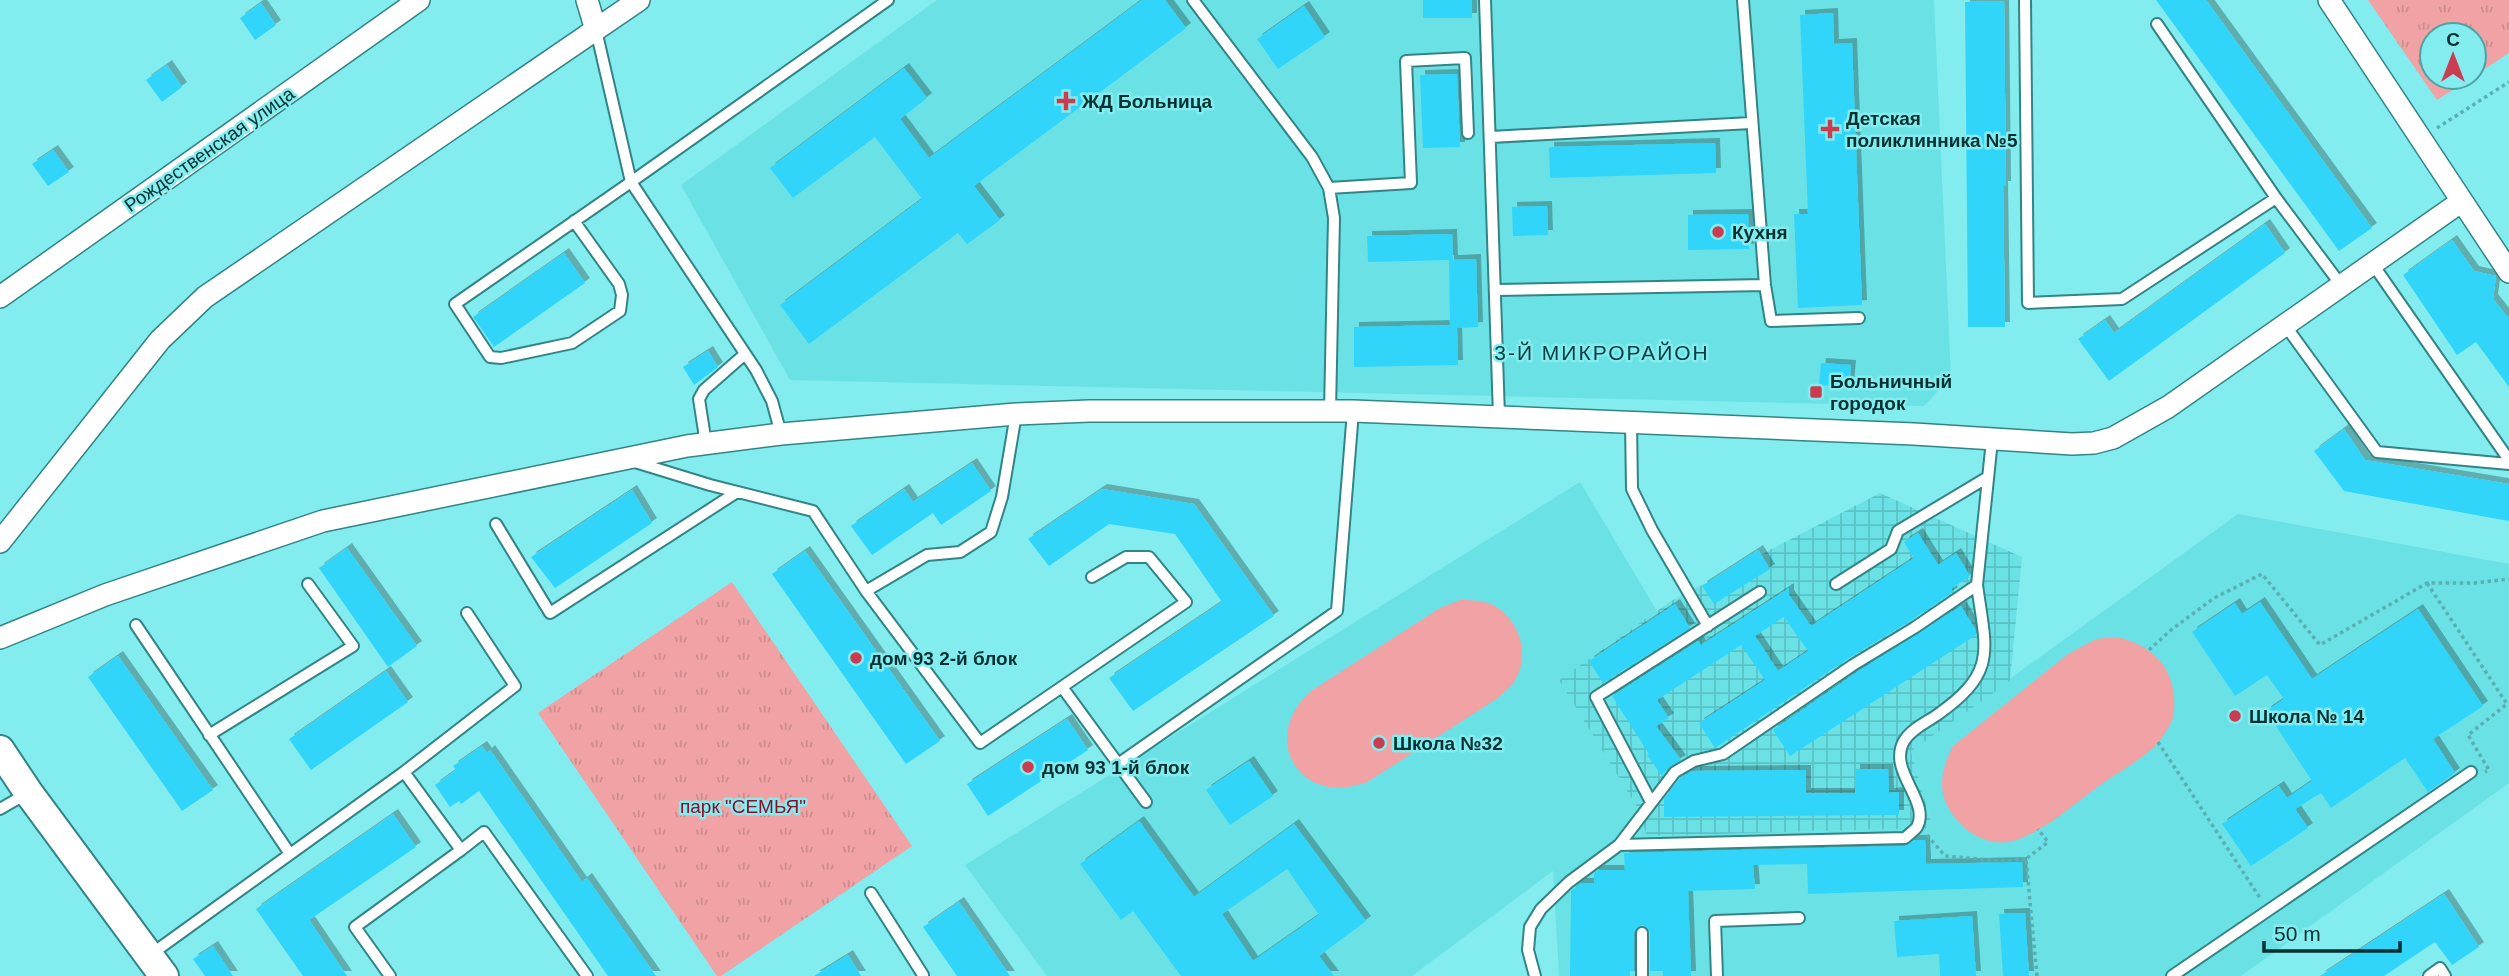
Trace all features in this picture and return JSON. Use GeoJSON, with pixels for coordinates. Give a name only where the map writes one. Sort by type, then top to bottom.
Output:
{"type":"FeatureCollection","features":[{"type":"Feature","properties":{"kind":"main road"},"geometry":{"type":"LineString","coordinates":[[0,750],[28,792],[157,965]]}},
{"type":"Feature","properties":{"kind":"street","name":"Рождественская улица"},"geometry":{"type":"LineString","coordinates":[[0,297],[419,0]]}},
{"type":"Feature","properties":{"kind":"street"},"geometry":{"type":"LineString","coordinates":[[587,0],[596,30]]}},
{"type":"Feature","properties":{"kind":"street"},"geometry":{"type":"LineString","coordinates":[[0,542],[160,340],[205,297],[639,0]]}},
{"type":"Feature","properties":{"kind":"street"},"geometry":{"type":"LineString","coordinates":[[2330,0],[2509,272]]}},
{"type":"Feature","properties":{"kind":"street"},"geometry":{"type":"LineString","coordinates":[[0,638],[105,595],[323,521],[625,459],[781,434],[1016,414],[1089,411],[1353,411],[2094,443],[2113,438],[2168,407],[2462,201]]}},
{"type":"Feature","properties":{"kind":"lane"},"geometry":{"type":"LineString","coordinates":[[574,221],[619,284],[622,295],[620,311],[572,342],[501,358],[490,357],[455,304],[888,0]]}},
{"type":"Feature","properties":{"kind":"lane"},"geometry":{"type":"LineString","coordinates":[[1193,0],[1312,157],[1329,188],[1334,218],[1330,411]]}},
{"type":"Feature","properties":{"kind":"lane"},"geometry":{"type":"LineString","coordinates":[[1485,0],[1499,416]]}},
{"type":"Feature","properties":{"kind":"lane"},"geometry":{"type":"LineString","coordinates":[[1743,0],[1765,285],[1771,321],[1859,318]]}},
{"type":"Feature","properties":{"kind":"lane"},"geometry":{"type":"LineString","coordinates":[[2025,0],[2028,303],[2122,299],[2276,198]]}},
{"type":"Feature","properties":{"kind":"lane"},"geometry":{"type":"LineString","coordinates":[[2157,24],[2276,198],[2340,285]]}},
{"type":"Feature","properties":{"kind":"lane"},"geometry":{"type":"LineString","coordinates":[[596,30],[631,182],[745,354],[772,401],[781,434]]}},
{"type":"Feature","properties":{"kind":"lane"},"geometry":{"type":"LineString","coordinates":[[1329,188],[1411,183],[1406,61],[1465,58],[1468,133]]}},
{"type":"Feature","properties":{"kind":"lane"},"geometry":{"type":"LineString","coordinates":[[1491,137],[1751,123]]}},
{"type":"Feature","properties":{"kind":"lane"},"geometry":{"type":"LineString","coordinates":[[2372,263],[2509,462]]}},
{"type":"Feature","properties":{"kind":"lane"},"geometry":{"type":"LineString","coordinates":[[1496,290],[1765,285]]}},
{"type":"Feature","properties":{"kind":"lane"},"geometry":{"type":"LineString","coordinates":[[2285,324],[2377,452],[2509,462]]}},
{"type":"Feature","properties":{"kind":"lane"},"geometry":{"type":"LineString","coordinates":[[706,444],[699,399],[704,390],[745,354]]}},
{"type":"Feature","properties":{"kind":"lane"},"geometry":{"type":"LineString","coordinates":[[1118,764],[1338,611],[1353,411]]}},
{"type":"Feature","properties":{"kind":"lane"},"geometry":{"type":"LineString","coordinates":[[866,591],[927,555],[960,552],[991,532],[1002,497],[1016,414]]}},
{"type":"Feature","properties":{"kind":"lane"},"geometry":{"type":"LineString","coordinates":[[1631,422],[1632,489],[1652,530],[1708,626]]}},
{"type":"Feature","properties":{"kind":"lane"},"geometry":{"type":"LineString","coordinates":[[1619,845],[1905,838],[1916,827],[1920,810],[1900,762],[1903,742],[1917,728],[1961,697],[1979,677],[1985,655],[1977,585],[1992,440]]}},
{"type":"Feature","properties":{"kind":"lane"},"geometry":{"type":"LineString","coordinates":[[625,459],[813,511],[866,591],[980,743],[1186,602],[1149,557],[1126,557],[1092,577]]}},
{"type":"Feature","properties":{"kind":"lane"},"geometry":{"type":"LineString","coordinates":[[1836,583],[1891,549],[1898,531],[1988,477]]}},
{"type":"Feature","properties":{"kind":"lane"},"geometry":{"type":"LineString","coordinates":[[496,524],[550,613],[737,492]]}},
{"type":"Feature","properties":{"kind":"lane"},"geometry":{"type":"LineString","coordinates":[[209,734],[353,646],[308,584]]}},
{"type":"Feature","properties":{"kind":"lane"},"geometry":{"type":"LineString","coordinates":[[1535,976],[1528,950],[1530,927],[1541,909],[1569,882],[1619,845],[1675,772],[1694,761],[1723,754],[1977,585]]}},
{"type":"Feature","properties":{"kind":"lane"},"geometry":{"type":"LineString","coordinates":[[1651,802],[1597,697],[1760,592]]}},
{"type":"Feature","properties":{"kind":"lane"},"geometry":{"type":"LineString","coordinates":[[157,965],[290,854],[404,772],[515,686],[467,614]]}},
{"type":"Feature","properties":{"kind":"lane"},"geometry":{"type":"LineString","coordinates":[[136,625],[290,854]]}},
{"type":"Feature","properties":{"kind":"lane"},"geometry":{"type":"LineString","coordinates":[[1062,687],[1146,802]]}},
{"type":"Feature","properties":{"kind":"lane"},"geometry":{"type":"LineString","coordinates":[[404,772],[461,850]]}},
{"type":"Feature","properties":{"kind":"lane"},"geometry":{"type":"LineString","coordinates":[[2172,976],[2475,774]]}},
{"type":"Feature","properties":{"kind":"lane"},"geometry":{"type":"LineString","coordinates":[[0,809],[28,792]]}},
{"type":"Feature","properties":{"kind":"lane"},"geometry":{"type":"LineString","coordinates":[[390,976],[355,927],[484,832],[586,976]]}},
{"type":"Feature","properties":{"kind":"lane"},"geometry":{"type":"LineString","coordinates":[[871,893],[923,976]]}},
{"type":"Feature","properties":{"kind":"lane"},"geometry":{"type":"LineString","coordinates":[[1717,976],[1716,921],[1799,918]]}},
{"type":"Feature","properties":{"kind":"lane"},"geometry":{"type":"LineString","coordinates":[[1642,933],[1642,976]]}},
{"type":"Feature","properties":{"kind":"lane"},"geometry":{"type":"LineString","coordinates":[[2429,976],[2440,968],[2445,976]]}},
{"type":"Feature","properties":{"kind":"path"},"geometry":{"type":"LineString","coordinates":[[2436,128],[2509,82]]}},
{"type":"Feature","properties":{"kind":"path"},"geometry":{"type":"LineString","coordinates":[[2149,650],[2214,598],[2262,574],[2320,645],[2427,583],[2475,583],[2509,579]]}},
{"type":"Feature","properties":{"kind":"path"},"geometry":{"type":"LineString","coordinates":[[2427,583],[2507,704],[2468,735],[2488,770],[2475,774]]}},
{"type":"Feature","properties":{"kind":"path"},"geometry":{"type":"LineString","coordinates":[[2158,742],[2264,904]]}},
{"type":"Feature","properties":{"kind":"path"},"geometry":{"type":"LineString","coordinates":[[1916,827],[1933,839],[1945,856],[2001,860],[2026,859],[2048,842],[2038,829]]}},
{"type":"Feature","properties":{"kind":"path"},"geometry":{"type":"LineString","coordinates":[[2026,859],[2037,976]]}},
{"type":"Feature","properties":{"kind":"shaded area"},"geometry":{"type":"Polygon","coordinates":[[[937,0],[1934,0],[1951,377],[1924,406],[790,380],[681,185],[937,0]]]}},
{"type":"Feature","properties":{"kind":"shaded area"},"geometry":{"type":"Polygon","coordinates":[[[1580,482],[1657,611],[1560,680],[1637,807],[1648,836],[1933,828],[1911,750],[2238,514],[2509,564],[2509,783],[2241,976],[1559,976],[1553,871],[1412,976],[1047,976],[965,865],[1580,482]]]}},
{"type":"Feature","properties":{"kind":"shaded area"},"geometry":{"type":"Polygon","coordinates":[[[1880,493],[2022,557],[2010,681],[1911,751],[1933,828],[1647,836],[1637,807],[1559,680],[1671,601],[1880,493]]]}},
{"type":"Feature","properties":{"kind":"green space"},"geometry":{"type":"Polygon","coordinates":[[[2368,0],[2509,0],[2509,53],[2488,67],[2488,21],[2418,21],[2418,72],[2368,0]]]}},
{"type":"Feature","properties":{"kind":"green space"},"geometry":{"type":"Polygon","coordinates":[[[2431,91],[2451,91],[2437,100],[2431,91]]]}},
{"type":"Feature","properties":{"kind":"green space","name":"парк \"СЕМЬЯ\""},"geometry":{"type":"Polygon","coordinates":[[[732,582],[912,846],[721,976],[717,976],[538,713],[732,582]]]}},
{"type":"Feature","properties":{"kind":"green space"},"geometry":{"type":"Polygon","coordinates":[[[1460,600],[1489,603],[1498,608],[1512,623],[1521,642],[1522,652],[1519,672],[1512,684],[1498,698],[1369,781],[1345,787],[1324,786],[1307,778],[1295,765],[1288,748],[1288,729],[1295,710],[1311,691],[1440,608],[1460,600]]]}},
{"type":"Feature","properties":{"kind":"green space"},"geometry":{"type":"Polygon","coordinates":[[[2117,637],[2148,650],[2169,675],[2174,697],[2174,714],[2161,739],[2139,759],[2031,834],[2000,842],[1984,839],[1970,832],[1953,815],[1942,789],[1943,772],[1953,746],[2068,654],[2096,639],[2117,637]]]}},
{"type":"Feature","properties":{"kind":"building"},"geometry":{"type":"Polygon","coordinates":[[[1142,0],[1165,0],[1186,28],[974,186],[1000,220],[967,244],[958,233],[809,344],[780,305],[922,199],[875,137],[793,198],[770,168],[904,68],[927,98],[900,119],[929,158],[1142,0]]]}},
{"type":"Feature","properties":{"kind":"building"},"geometry":{"type":"Polygon","coordinates":[[[1423,0],[1472,0],[1472,18],[1423,18],[1423,0]]]}},
{"type":"Feature","properties":{"kind":"building"},"geometry":{"type":"Polygon","coordinates":[[[2156,0],[2206,0],[2372,228],[2339,251],[2156,0]]]}},
{"type":"Feature","properties":{"kind":"building"},"geometry":{"type":"Polygon","coordinates":[[[2004,1],[2005,327],[1968,327],[1965,2],[2004,1]]]}},
{"type":"Feature","properties":{"kind":"building"},"geometry":{"type":"Polygon","coordinates":[[[261,3],[276,25],[255,40],[240,18],[261,3]]]}},
{"type":"Feature","properties":{"kind":"building"},"geometry":{"type":"Polygon","coordinates":[[[1304,6],[1325,37],[1278,69],[1257,39],[1304,6]]]}},
{"type":"Feature","properties":{"kind":"building","name":"Детская поликлинника №5"},"geometry":{"type":"Polygon","coordinates":[[[1833,13],[1834,44],[1852,43],[1862,305],[1798,308],[1794,214],[1808,214],[1800,15],[1833,13]]]}},
{"type":"Feature","properties":{"kind":"building"},"geometry":{"type":"Polygon","coordinates":[[[167,65],[182,87],[162,102],[146,80],[167,65]]]}},
{"type":"Feature","properties":{"kind":"building"},"geometry":{"type":"Polygon","coordinates":[[[1457,74],[1460,147],[1423,148],[1420,75],[1457,74]]]}},
{"type":"Feature","properties":{"kind":"building"},"geometry":{"type":"Polygon","coordinates":[[[1715,143],[1716,173],[1550,178],[1549,147],[1715,143]]]}},
{"type":"Feature","properties":{"kind":"building"},"geometry":{"type":"Polygon","coordinates":[[[53,150],[69,172],[48,186],[32,164],[53,150]]]}},
{"type":"Feature","properties":{"kind":"building"},"geometry":{"type":"Polygon","coordinates":[[[1547,206],[1548,235],[1513,236],[1512,207],[1547,206]]]}},
{"type":"Feature","properties":{"kind":"building","name":"Кухня"},"geometry":{"type":"Polygon","coordinates":[[[1748,214],[1749,249],[1688,250],[1688,215],[1748,214]]]}},
{"type":"Feature","properties":{"kind":"building"},"geometry":{"type":"Polygon","coordinates":[[[2265,224],[2285,253],[2109,381],[2078,339],[2105,320],[2114,333],[2265,224]]]}},
{"type":"Feature","properties":{"kind":"building"},"geometry":{"type":"Polygon","coordinates":[[[1452,234],[1453,260],[1476,259],[1478,327],[1457,328],[1458,365],[1354,367],[1354,327],[1450,325],[1449,260],[1368,262],[1367,236],[1452,234]]]}},
{"type":"Feature","properties":{"kind":"building"},"geometry":{"type":"Polygon","coordinates":[[[2452,240],[2474,271],[2496,276],[2493,299],[2509,319],[2509,387],[2476,342],[2457,355],[2403,275],[2452,240]]]}},
{"type":"Feature","properties":{"kind":"building"},"geometry":{"type":"Polygon","coordinates":[[[564,253],[585,283],[494,347],[473,317],[564,253]]]}},
{"type":"Feature","properties":{"kind":"building"},"geometry":{"type":"Polygon","coordinates":[[[708,351],[718,367],[694,385],[683,367],[708,351]]]}},
{"type":"Feature","properties":{"kind":"building"},"geometry":{"type":"Polygon","coordinates":[[[1821,363],[1851,365],[1849,387],[1819,385],[1821,363]]]}},
{"type":"Feature","properties":{"kind":"building"},"geometry":{"type":"Polygon","coordinates":[[[2344,429],[2365,460],[2509,484],[2509,521],[2344,491],[2314,451],[2344,429]]]}},
{"type":"Feature","properties":{"kind":"building"},"geometry":{"type":"Polygon","coordinates":[[[972,463],[991,491],[941,525],[933,513],[872,555],[851,526],[904,489],[913,502],[972,463]]]}},
{"type":"Feature","properties":{"kind":"building"},"geometry":{"type":"Polygon","coordinates":[[[1102,489],[1194,504],[1274,616],[1133,711],[1109,678],[1222,602],[1175,534],[1109,524],[1049,566],[1028,539],[1102,489]]]}},
{"type":"Feature","properties":{"kind":"building"},"geometry":{"type":"Polygon","coordinates":[[[632,490],[652,523],[555,588],[531,557],[632,490]]]}},
{"type":"Feature","properties":{"kind":"building"},"geometry":{"type":"Polygon","coordinates":[[[1918,533],[1938,565],[1956,553],[1970,576],[1951,589],[1953,592],[1715,748],[1699,723],[1765,680],[1741,645],[1657,700],[1669,718],[1656,726],[1681,760],[1669,767],[1662,776],[1612,696],[1698,641],[1701,645],[1789,588],[1789,595],[1811,626],[1914,558],[1904,542],[1918,533]],[[1784,617],[1755,636],[1778,671],[1808,651],[1784,617]]]}},
{"type":"Feature","properties":{"kind":"building"},"geometry":{"type":"Polygon","coordinates":[[[347,548],[417,646],[388,667],[319,568],[347,548]]]}},
{"type":"Feature","properties":{"kind":"building"},"geometry":{"type":"Polygon","coordinates":[[[1758,550],[1770,569],[1714,604],[1702,586],[1758,550]]]}},
{"type":"Feature","properties":{"kind":"building","name":"дом 93 2-й блок"},"geometry":{"type":"Polygon","coordinates":[[[805,551],[940,741],[906,764],[772,574],[805,551]]]}},
{"type":"Feature","properties":{"kind":"building"},"geometry":{"type":"Polygon","coordinates":[[[2260,602],[2312,679],[2418,609],[2483,706],[2433,739],[2455,773],[2428,792],[2405,758],[2331,808],[2321,793],[2295,809],[2308,828],[2251,866],[2222,824],[2279,786],[2287,798],[2312,781],[2266,711],[2284,699],[2267,675],[2235,696],[2192,632],[2235,603],[2242,614],[2260,602]]]}},
{"type":"Feature","properties":{"kind":"building"},"geometry":{"type":"Polygon","coordinates":[[[1675,604],[1690,628],[1603,683],[1589,661],[1675,604]]]}},
{"type":"Feature","properties":{"kind":"building"},"geometry":{"type":"Polygon","coordinates":[[[1961,606],[1976,635],[1790,756],[1773,730],[1857,672],[1961,606]]]}},
{"type":"Feature","properties":{"kind":"building"},"geometry":{"type":"Polygon","coordinates":[[[118,656],[213,790],[182,811],[88,677],[118,656]]]}},
{"type":"Feature","properties":{"kind":"building"},"geometry":{"type":"Polygon","coordinates":[[[386,671],[408,702],[311,770],[289,739],[386,671]]]}},
{"type":"Feature","properties":{"kind":"building","name":"дом 93 1-й блок"},"geometry":{"type":"Polygon","coordinates":[[[1067,719],[1088,750],[988,816],[967,784],[1067,719]]]}},
{"type":"Feature","properties":{"kind":"building"},"geometry":{"type":"Polygon","coordinates":[[[482,746],[487,753],[490,750],[582,882],[587,878],[656,976],[608,976],[479,791],[461,804],[459,801],[450,807],[435,785],[456,770],[453,766],[482,746]]]}},
{"type":"Feature","properties":{"kind":"building"},"geometry":{"type":"Polygon","coordinates":[[[1249,761],[1273,796],[1230,825],[1206,790],[1249,761]]]}},
{"type":"Feature","properties":{"kind":"building"},"geometry":{"type":"Polygon","coordinates":[[[1855,769],[1888,769],[1889,793],[1899,792],[1899,815],[1664,817],[1664,799],[1680,778],[1692,771],[1806,770],[1806,793],[1855,793],[1855,769]]]}},
{"type":"Feature","properties":{"kind":"building"},"geometry":{"type":"Polygon","coordinates":[[[393,814],[416,847],[309,920],[347,976],[303,976],[256,909],[393,814]]]}},
{"type":"Feature","properties":{"kind":"building"},"geometry":{"type":"Polygon","coordinates":[[[1139,821],[1194,897],[1294,824],[1366,921],[1319,956],[1334,976],[1181,976],[1133,911],[1121,920],[1080,864],[1139,821]],[[1287,869],[1222,914],[1253,961],[1319,915],[1287,869]]]}},
{"type":"Feature","properties":{"kind":"building"},"geometry":{"type":"Polygon","coordinates":[[[1914,840],[1925,840],[1926,864],[2022,862],[2023,887],[1808,894],[1807,864],[1753,865],[1755,889],[1688,891],[1691,976],[1663,976],[1663,971],[1650,971],[1650,932],[1643,925],[1634,932],[1634,971],[1630,971],[1630,976],[1570,976],[1571,891],[1581,883],[1594,883],[1594,873],[1599,870],[1625,870],[1624,853],[1905,846],[1914,840]]]}},
{"type":"Feature","properties":{"kind":"building"},"geometry":{"type":"Polygon","coordinates":[[[2444,894],[2479,947],[2452,965],[2435,942],[2384,976],[2320,976],[2444,894]]]}},
{"type":"Feature","properties":{"kind":"building"},"geometry":{"type":"Polygon","coordinates":[[[959,902],[1010,976],[957,976],[923,927],[959,902]]]}},
{"type":"Feature","properties":{"kind":"building"},"geometry":{"type":"Polygon","coordinates":[[[2025,913],[2029,976],[2003,976],[1999,914],[2025,913]]]}},
{"type":"Feature","properties":{"kind":"building"},"geometry":{"type":"Polygon","coordinates":[[[1972,916],[1976,976],[1940,976],[1939,954],[1897,957],[1894,921],[1972,916]]]}},
{"type":"Feature","properties":{"kind":"building"},"geometry":{"type":"Polygon","coordinates":[[[213,946],[233,976],[205,976],[193,959],[213,946]]]}},
{"type":"Feature","properties":{"kind":"building"},"geometry":{"type":"Polygon","coordinates":[[[848,955],[861,976],[814,976],[848,955]]]}},
{"type":"Feature","properties":{"kind":"place","name":"ЖД Больница"},"geometry":{"type":"Point","coordinates":[1066,101]}},
{"type":"Feature","properties":{"kind":"place","name":"Детская поликлинника №5"},"geometry":{"type":"Point","coordinates":[1830,129]}},
{"type":"Feature","properties":{"kind":"place","name":"Кухня"},"geometry":{"type":"Point","coordinates":[1718,232]}},
{"type":"Feature","properties":{"kind":"place","name":"Больничный городок"},"geometry":{"type":"Point","coordinates":[1816,392]}},
{"type":"Feature","properties":{"kind":"place","name":"дом 93 2-й блок"},"geometry":{"type":"Point","coordinates":[856,658]}},
{"type":"Feature","properties":{"kind":"place","name":"Школа № 14"},"geometry":{"type":"Point","coordinates":[2235,716]}},
{"type":"Feature","properties":{"kind":"place","name":"Школа №32"},"geometry":{"type":"Point","coordinates":[1379,743]}},
{"type":"Feature","properties":{"kind":"place","name":"дом 93 1-й блок"},"geometry":{"type":"Point","coordinates":[1028,767]}},
{"type":"Feature","properties":{"kind":"district","name":"3-Й МИКРОРАЙОН"},"geometry":{"type":"Point","coordinates":[1602,353]}}]}
